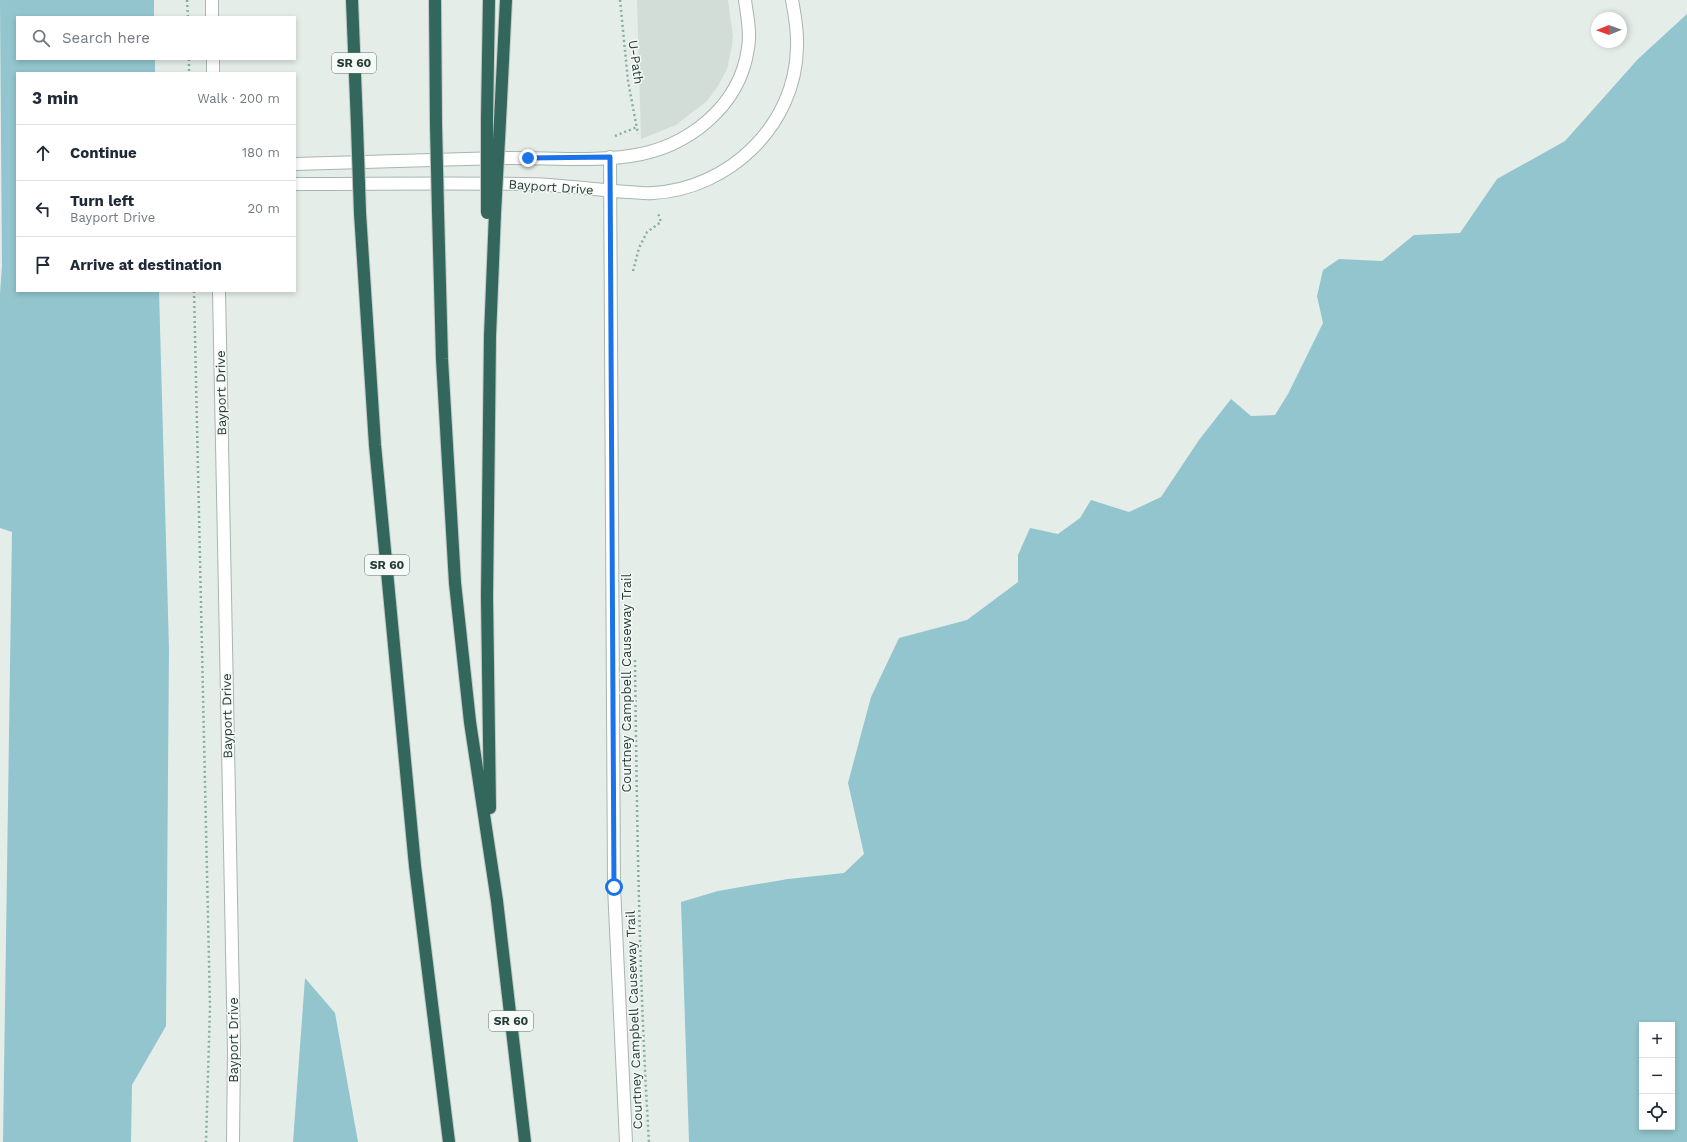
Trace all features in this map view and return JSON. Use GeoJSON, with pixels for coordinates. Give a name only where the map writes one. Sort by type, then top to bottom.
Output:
{"type":"FeatureCollection","features":[{"type":"Feature","properties":{"kind":"highway","name":"SR 60"},"geometry":{"type":"LineString","coordinates":[[352,0],[360,213],[375,445],[415,866],[449,1142]]}},
{"type":"Feature","properties":{"kind":"highway"},"geometry":{"type":"LineString","coordinates":[[435,0],[436,124],[442,359],[455,583],[470,722],[497,901]]}},
{"type":"Feature","properties":{"kind":"highway","name":"SR 60"},"geometry":{"type":"LineString","coordinates":[[489,0],[487,118],[490,336],[487,596],[489,799],[497,901],[525,1142]]}},
{"type":"Feature","properties":{"kind":"highway","name":"SR 60"},"geometry":{"type":"LineString","coordinates":[[490,336],[506,0]]}},
{"type":"Feature","properties":{"kind":"street"},"geometry":{"type":"LineString","coordinates":[[212,0],[212,16]]}},
{"type":"Feature","properties":{"kind":"street","name":"Bayport Drive"},"geometry":{"type":"LineString","coordinates":[[296,164],[610,157],[643,154],[671,144],[697,129],[720,110],[737,84],[745,63],[748,47],[749,30],[745,0]]}},
{"type":"Feature","properties":{"kind":"street","name":"Bayport Drive"},"geometry":{"type":"LineString","coordinates":[[296,184],[525,184],[653,194],[696,185],[731,167],[763,139],[775,122],[789,90],[795,69],[797,48],[796,25],[792,0]]}},
{"type":"Feature","properties":{"kind":"street"},"geometry":{"type":"LineString","coordinates":[[213,60],[213,72]]}},
{"type":"Feature","properties":{"kind":"street"},"geometry":{"type":"LineString","coordinates":[[610,157],[614,887],[626,1142]]}},
{"type":"Feature","properties":{"kind":"street","name":"Bayport Drive"},"geometry":{"type":"LineString","coordinates":[[219,292],[234,1042],[233,1142]]}},
{"type":"Feature","properties":{"kind":"path"},"geometry":{"type":"LineString","coordinates":[[188,0],[188,16]]}},
{"type":"Feature","properties":{"kind":"path","name":"U-Path"},"geometry":{"type":"LineString","coordinates":[[620,0],[628,81],[636,127]]}},
{"type":"Feature","properties":{"kind":"path"},"geometry":{"type":"LineString","coordinates":[[189,60],[189,72]]}},
{"type":"Feature","properties":{"kind":"path"},"geometry":{"type":"LineString","coordinates":[[633,278],[633,265],[639,248],[647,232],[661,222],[657,211]]}},
{"type":"Feature","properties":{"kind":"path"},"geometry":{"type":"LineString","coordinates":[[194,292],[210,1007],[206,1142]]}},
{"type":"Feature","properties":{"kind":"path","name":"Courtney Campbell Causeway Trail"},"geometry":{"type":"LineString","coordinates":[[635,657],[638,877],[649,1142]]}},
{"type":"Feature","properties":{"kind":"shaded area"},"geometry":{"type":"Polygon","coordinates":[[[637,0],[728,0],[733,36],[727,69],[718,86],[707,101],[676,125],[641,139],[637,0]]]}},
{"type":"Feature","properties":{"kind":"water"},"geometry":{"type":"Polygon","coordinates":[[[0,0],[154,0],[154,16],[16,16],[16,60],[155,60],[155,72],[16,72],[16,292],[159,292],[169,649],[166,1026],[132,1085],[131,1142],[3,1142],[12,532],[0,528],[0,293],[2,266],[0,0]]]}},
{"type":"Feature","properties":{"kind":"water"},"geometry":{"type":"Polygon","coordinates":[[[1687,14],[1687,1142],[689,1142],[681,902],[718,891],[788,879],[844,873],[864,854],[848,783],[871,697],[899,638],[967,620],[1018,582],[1018,555],[1030,528],[1058,534],[1080,518],[1091,500],[1129,512],[1161,497],[1199,440],[1231,399],[1251,416],[1275,415],[1288,394],[1323,323],[1317,296],[1323,270],[1339,259],[1382,261],[1414,235],[1460,233],[1497,179],[1565,141],[1638,59],[1687,14]]]}},
{"type":"Feature","properties":{"kind":"water"},"geometry":{"type":"Polygon","coordinates":[[[305,978],[335,1013],[358,1142],[293,1142],[305,978]]]}},
{"type":"Feature","properties":{"kind":"route"},"geometry":{"type":"LineString","coordinates":[[528,158],[610,157],[614,887]]}}]}
